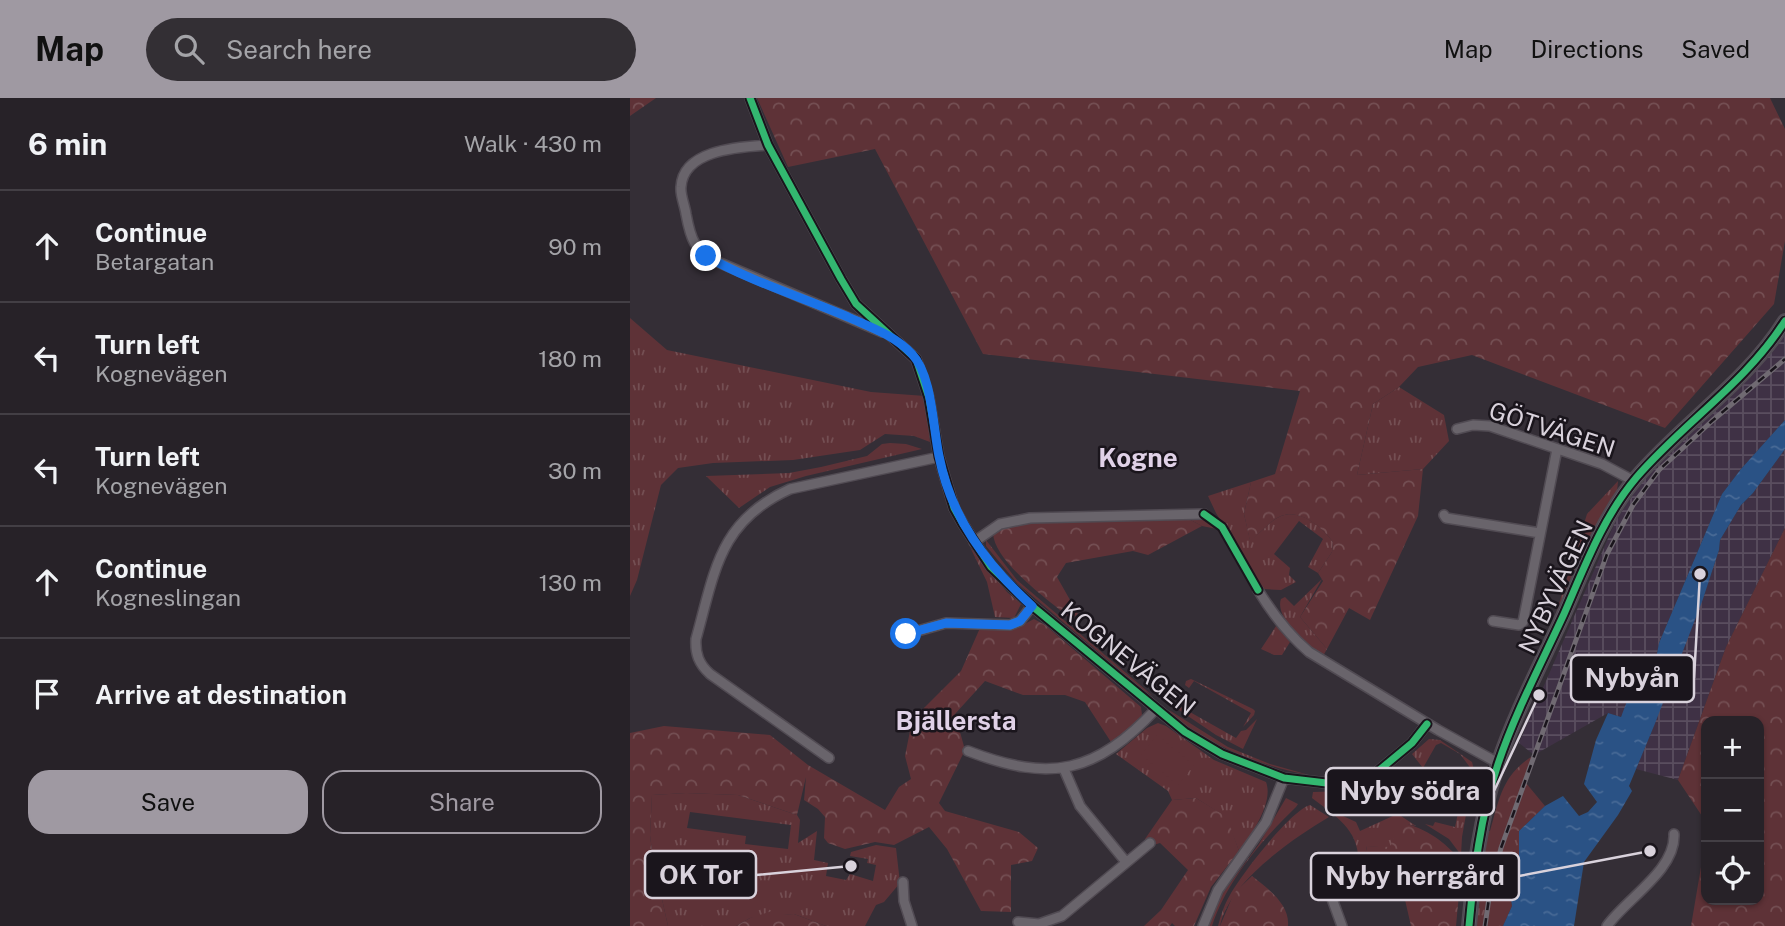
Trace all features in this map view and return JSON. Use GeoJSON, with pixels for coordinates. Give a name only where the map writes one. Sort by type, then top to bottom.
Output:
{"type":"FeatureCollection","features":[{"type":"Feature","properties":{"kind":"street","name":"KOGNEVÄGEN"},"geometry":{"type":"LineString","coordinates":[[750,98],[768,145],[856,304],[887,334],[912,353],[922,373],[939,457],[954,508],[974,542],[999,575],[1032,606],[1156,709],[1209,747],[1284,778],[1335,784],[1371,777],[1412,743],[1427,724]]}},
{"type":"Feature","properties":{"kind":"street"},"geometry":{"type":"LineString","coordinates":[[768,145],[748,146],[703,157],[689,169],[680,189],[694,244],[718,262],[887,334]]}},
{"type":"Feature","properties":{"kind":"street","name":"NYBYVÄGEN"},"geometry":{"type":"LineString","coordinates":[[1469,926],[1481,825],[1498,763],[1515,718],[1603,529],[1634,481],[1662,450],[1756,361],[1785,321]]}},
{"type":"Feature","properties":{"kind":"street","name":"GÖTVÄGEN"},"geometry":{"type":"LineString","coordinates":[[1457,429],[1473,425],[1490,426],[1602,464],[1634,481]]}},
{"type":"Feature","properties":{"kind":"street"},"geometry":{"type":"LineString","coordinates":[[1493,621],[1514,625],[1523,622],[1557,449]]}},
{"type":"Feature","properties":{"kind":"street"},"geometry":{"type":"LineString","coordinates":[[829,758],[710,674],[700,663],[695,649],[696,639],[719,559],[727,540],[746,517],[772,497],[790,489],[939,457]]}},
{"type":"Feature","properties":{"kind":"street"},"geometry":{"type":"LineString","coordinates":[[974,542],[1000,524],[1030,518],[1204,514]]}},
{"type":"Feature","properties":{"kind":"street"},"geometry":{"type":"LineString","coordinates":[[1444,515],[1446,518],[1540,533]]}},
{"type":"Feature","properties":{"kind":"street"},"geometry":{"type":"LineString","coordinates":[[1258,590],[1295,641],[1309,652],[1427,724],[1498,763]]}},
{"type":"Feature","properties":{"kind":"street"},"geometry":{"type":"LineString","coordinates":[[906,634],[946,623],[1010,625],[1020,621],[1032,606]]}},
{"type":"Feature","properties":{"kind":"street"},"geometry":{"type":"LineString","coordinates":[[968,751],[1010,764],[1064,769],[1113,749],[1133,734],[1156,709]]}},
{"type":"Feature","properties":{"kind":"street"},"geometry":{"type":"LineString","coordinates":[[1064,769],[1080,806],[1126,862]]}},
{"type":"Feature","properties":{"kind":"street"},"geometry":{"type":"LineString","coordinates":[[1203,926],[1218,890],[1266,822],[1284,778]]}},
{"type":"Feature","properties":{"kind":"street"},"geometry":{"type":"LineString","coordinates":[[1607,926],[1660,870],[1673,848],[1674,834]]}},
{"type":"Feature","properties":{"kind":"street"},"geometry":{"type":"LineString","coordinates":[[1018,922],[1039,924],[1062,916],[1150,843]]}},
{"type":"Feature","properties":{"kind":"street"},"geometry":{"type":"LineString","coordinates":[[904,883],[904,901],[912,926]]}},
{"type":"Feature","properties":{"kind":"street"},"geometry":{"type":"LineString","coordinates":[[1331,897],[1342,926]]}},
{"type":"Feature","properties":{"kind":"shaded area"},"geometry":{"type":"Polygon","coordinates":[[[1785,334],[1785,420],[1722,494],[1659,643],[1656,660],[1630,695],[1703,599],[1720,540],[1741,505],[1785,449],[1785,528],[1726,647],[1678,780],[1636,769],[1654,726],[1622,714],[1621,717],[1608,713],[1534,755],[1519,743],[1616,520],[1643,480],[1748,378],[1785,334]]]}},
{"type":"Feature","properties":{"kind":"green space"},"geometry":{"type":"Polygon","coordinates":[[[630,98],[656,98],[630,116],[630,98]]]}},
{"type":"Feature","properties":{"kind":"green space"},"geometry":{"type":"Polygon","coordinates":[[[757,98],[1770,98],[1785,129],[1785,241],[1774,304],[1665,428],[1472,355],[1418,367],[1399,387],[1373,404],[1357,475],[1423,469],[1418,516],[1370,620],[1349,608],[1327,649],[1300,617],[1323,581],[1318,573],[1332,552],[1333,542],[1310,521],[1288,514],[1273,521],[1250,541],[1244,514],[1251,482],[1275,474],[1300,391],[983,354],[875,149],[788,167],[757,98]]]}},
{"type":"Feature","properties":{"kind":"green space"},"geometry":{"type":"Polygon","coordinates":[[[630,318],[667,350],[871,392],[925,396],[930,442],[914,436],[885,434],[860,450],[793,460],[713,463],[678,468],[661,485],[637,580],[630,596],[630,318]]]}},
{"type":"Feature","properties":{"kind":"green space"},"geometry":{"type":"Polygon","coordinates":[[[1399,387],[1444,415],[1449,441],[1423,469],[1357,475],[1373,404],[1399,387]]]}},
{"type":"Feature","properties":{"kind":"green space"},"geometry":{"type":"Polygon","coordinates":[[[882,444],[922,449],[770,487],[739,508],[706,476],[789,473],[867,456],[882,444]]]}},
{"type":"Feature","properties":{"kind":"green space"},"geometry":{"type":"Polygon","coordinates":[[[1618,481],[1617,492],[1556,613],[1587,514],[1618,481]]]}},
{"type":"Feature","properties":{"kind":"green space"},"geometry":{"type":"Polygon","coordinates":[[[1251,482],[1244,514],[1250,540],[1281,516],[1289,514],[1304,517],[1333,542],[1332,552],[1318,573],[1308,567],[1323,539],[1299,521],[1274,554],[1290,568],[1289,575],[1296,582],[1281,590],[1263,589],[1208,496],[1251,482]]]}},
{"type":"Feature","properties":{"kind":"green space"},"geometry":{"type":"Polygon","coordinates":[[[1183,516],[1211,522],[1220,529],[1229,543],[1227,545],[1217,529],[1202,526],[1183,516]]]}},
{"type":"Feature","properties":{"kind":"green space"},"geometry":{"type":"Polygon","coordinates":[[[1183,516],[1202,526],[1148,555],[1133,551],[1066,563],[1057,577],[1078,614],[1071,619],[1037,592],[1013,568],[996,544],[993,533],[1000,528],[1019,524],[1183,516]]]}},
{"type":"Feature","properties":{"kind":"green space"},"geometry":{"type":"Polygon","coordinates":[[[1785,528],[1785,926],[1691,926],[1701,867],[1701,905],[1764,905],[1764,716],[1701,716],[1726,647],[1785,528]]]}},
{"type":"Feature","properties":{"kind":"green space"},"geometry":{"type":"Polygon","coordinates":[[[986,540],[1017,580],[1153,696],[1017,583],[986,546],[986,540]]]}},
{"type":"Feature","properties":{"kind":"green space"},"geometry":{"type":"Polygon","coordinates":[[[970,547],[1007,592],[1021,604],[1014,618],[995,617],[987,582],[970,547]]]}},
{"type":"Feature","properties":{"kind":"green space"},"geometry":{"type":"Polygon","coordinates":[[[1322,579],[1300,617],[1327,649],[1323,656],[1294,631],[1280,606],[1281,599],[1285,597],[1294,606],[1322,579]]]}},
{"type":"Feature","properties":{"kind":"green space"},"geometry":{"type":"Polygon","coordinates":[[[1034,619],[1045,625],[1141,707],[1142,715],[1111,742],[1085,702],[1065,695],[1023,695],[985,681],[955,714],[965,750],[939,803],[945,811],[1019,832],[1038,848],[1032,861],[1011,865],[1011,912],[981,911],[947,849],[929,827],[894,845],[875,842],[845,849],[828,843],[824,838],[825,817],[804,800],[806,777],[797,815],[738,795],[652,795],[650,835],[668,926],[630,926],[630,733],[664,726],[770,735],[808,765],[885,810],[899,787],[911,779],[905,756],[910,731],[918,714],[961,671],[980,628],[1017,628],[1034,619]]]}},
{"type":"Feature","properties":{"kind":"green space"},"geometry":{"type":"Polygon","coordinates":[[[1276,626],[1290,642],[1282,655],[1274,655],[1261,649],[1276,626]]]}},
{"type":"Feature","properties":{"kind":"green space"},"geometry":{"type":"Polygon","coordinates":[[[1191,679],[1253,709],[1254,715],[1243,727],[1251,713],[1194,681],[1189,688],[1185,685],[1186,681],[1191,679]]]}},
{"type":"Feature","properties":{"kind":"green space"},"geometry":{"type":"Polygon","coordinates":[[[1181,707],[1236,738],[1257,719],[1243,749],[1179,710],[1181,707]]]}},
{"type":"Feature","properties":{"kind":"green space"},"geometry":{"type":"Polygon","coordinates":[[[1169,710],[1228,747],[1270,764],[1309,775],[1264,764],[1236,753],[1184,724],[1169,710]]]}},
{"type":"Feature","properties":{"kind":"green space"},"geometry":{"type":"Polygon","coordinates":[[[1701,716],[1701,814],[1678,780],[1701,716]]]}},
{"type":"Feature","properties":{"kind":"green space"},"geometry":{"type":"Polygon","coordinates":[[[1158,723],[1214,760],[1266,782],[1268,790],[1264,809],[1239,851],[1226,817],[1196,798],[1172,800],[1168,791],[1116,754],[1147,728],[1158,723]]]}},
{"type":"Feature","properties":{"kind":"green space"},"geometry":{"type":"Polygon","coordinates":[[[1157,735],[1194,765],[1178,785],[1141,755],[1157,735]]]}},
{"type":"Feature","properties":{"kind":"green space"},"geometry":{"type":"Polygon","coordinates":[[[1429,739],[1440,740],[1472,762],[1474,770],[1461,855],[1449,839],[1425,824],[1433,826],[1435,822],[1455,827],[1466,777],[1472,770],[1460,754],[1441,743],[1436,745],[1423,768],[1412,754],[1429,739]]]}},
{"type":"Feature","properties":{"kind":"green space"},"geometry":{"type":"Polygon","coordinates":[[[1534,755],[1526,783],[1545,806],[1519,831],[1490,831],[1500,797],[1509,779],[1534,755]]]}},
{"type":"Feature","properties":{"kind":"green space"},"geometry":{"type":"Polygon","coordinates":[[[1481,766],[1483,782],[1474,808],[1471,807],[1481,766]]]}},
{"type":"Feature","properties":{"kind":"green space"},"geometry":{"type":"Polygon","coordinates":[[[1313,792],[1351,793],[1340,797],[1343,811],[1341,810],[1343,816],[1356,822],[1360,831],[1395,815],[1390,802],[1393,800],[1401,816],[1416,826],[1401,823],[1390,848],[1367,846],[1365,856],[1358,854],[1347,828],[1312,798],[1313,792]]]}},
{"type":"Feature","properties":{"kind":"green space"},"geometry":{"type":"Polygon","coordinates":[[[652,795],[738,795],[797,815],[800,820],[798,843],[817,831],[814,860],[828,863],[826,876],[846,880],[850,874],[873,881],[876,865],[867,863],[868,859],[850,856],[851,852],[876,845],[896,848],[900,883],[884,902],[876,905],[865,926],[826,926],[794,914],[750,918],[736,926],[668,926],[650,835],[652,795]],[[690,812],[687,828],[746,836],[745,844],[788,849],[791,825],[690,812]]]}},
{"type":"Feature","properties":{"kind":"green space"},"geometry":{"type":"Polygon","coordinates":[[[1196,798],[1227,817],[1239,851],[1211,887],[1194,926],[1175,926],[1172,923],[1170,926],[1144,926],[1161,910],[1188,870],[1160,843],[1150,846],[1145,839],[1172,800],[1196,798]]]}},
{"type":"Feature","properties":{"kind":"green space"},"geometry":{"type":"Polygon","coordinates":[[[1286,798],[1298,804],[1236,877],[1212,926],[1209,926],[1220,897],[1259,844],[1286,798]]]}},
{"type":"Feature","properties":{"kind":"green space"},"geometry":{"type":"Polygon","coordinates":[[[1310,805],[1329,817],[1264,863],[1236,894],[1218,926],[1228,899],[1255,859],[1291,819],[1310,805]]]}},
{"type":"Feature","properties":{"kind":"green space"},"geometry":{"type":"Polygon","coordinates":[[[1400,822],[1435,837],[1462,862],[1456,926],[1411,926],[1403,891],[1401,866],[1365,856],[1367,846],[1390,847],[1400,822]]]}},
{"type":"Feature","properties":{"kind":"green space"},"geometry":{"type":"Polygon","coordinates":[[[1489,831],[1519,831],[1519,856],[1510,892],[1512,906],[1503,926],[1476,926],[1489,831]]]}},
{"type":"Feature","properties":{"kind":"green space"},"geometry":{"type":"Polygon","coordinates":[[[1252,876],[1271,891],[1281,904],[1288,918],[1288,926],[1220,926],[1234,893],[1252,876]]]}},
{"type":"Feature","properties":{"kind":"green space"},"geometry":{"type":"Polygon","coordinates":[[[772,911],[776,915],[794,914],[826,926],[736,926],[772,911]]]}},
{"type":"Feature","properties":{"kind":"water"},"geometry":{"type":"Polygon","coordinates":[[[1785,420],[1785,449],[1741,505],[1720,540],[1703,599],[1629,786],[1632,791],[1584,862],[1574,926],[1503,926],[1512,906],[1510,892],[1519,856],[1519,831],[1545,806],[1563,796],[1579,816],[1588,812],[1597,802],[1584,784],[1596,740],[1608,713],[1621,717],[1644,657],[1656,659],[1659,643],[1722,494],[1785,420]]]}},
{"type":"Feature","properties":{"kind":"railway"},"geometry":{"type":"LineString","coordinates":[[1485,926],[1490,891],[1501,848],[1607,554],[1633,505],[1659,470],[1785,359]]}},
{"type":"Feature","properties":{"kind":"cycle path"},"geometry":{"type":"LineString","coordinates":[[750,98],[768,145],[856,304],[916,359],[929,398],[939,457],[954,508],[991,567],[1032,606],[1185,732],[1222,754],[1284,778],[1335,784],[1359,782],[1371,777],[1412,743],[1427,724]]}},
{"type":"Feature","properties":{"kind":"cycle path"},"geometry":{"type":"LineString","coordinates":[[1469,926],[1479,845],[1498,764],[1520,707],[1604,526],[1636,478],[1752,364],[1785,321]]}},
{"type":"Feature","properties":{"kind":"cycle path"},"geometry":{"type":"LineString","coordinates":[[1204,514],[1222,527],[1258,590]]}},
{"type":"Feature","properties":{"kind":"place","name":"Nybyån"},"geometry":{"type":"Point","coordinates":[1700,574]}},
{"type":"Feature","properties":{"kind":"place","name":"Nyby södra"},"geometry":{"type":"Point","coordinates":[1539,695]}},
{"type":"Feature","properties":{"kind":"place","name":"Nyby herrgård"},"geometry":{"type":"Point","coordinates":[1650,851]}},
{"type":"Feature","properties":{"kind":"place","name":"OK Tor"},"geometry":{"type":"Point","coordinates":[851,866]}},
{"type":"Feature","properties":{"kind":"district","name":"Kogne"},"geometry":{"type":"Point","coordinates":[1138,458]}},
{"type":"Feature","properties":{"kind":"district","name":"Bjällersta"},"geometry":{"type":"Point","coordinates":[956,721]}},
{"type":"Feature","properties":{"kind":"route"},"geometry":{"type":"LineString","coordinates":[[706,256],[887,334],[916,359],[929,398],[939,457],[954,508],[991,566],[1032,606],[1015,624],[946,623],[906,634]]}}]}
